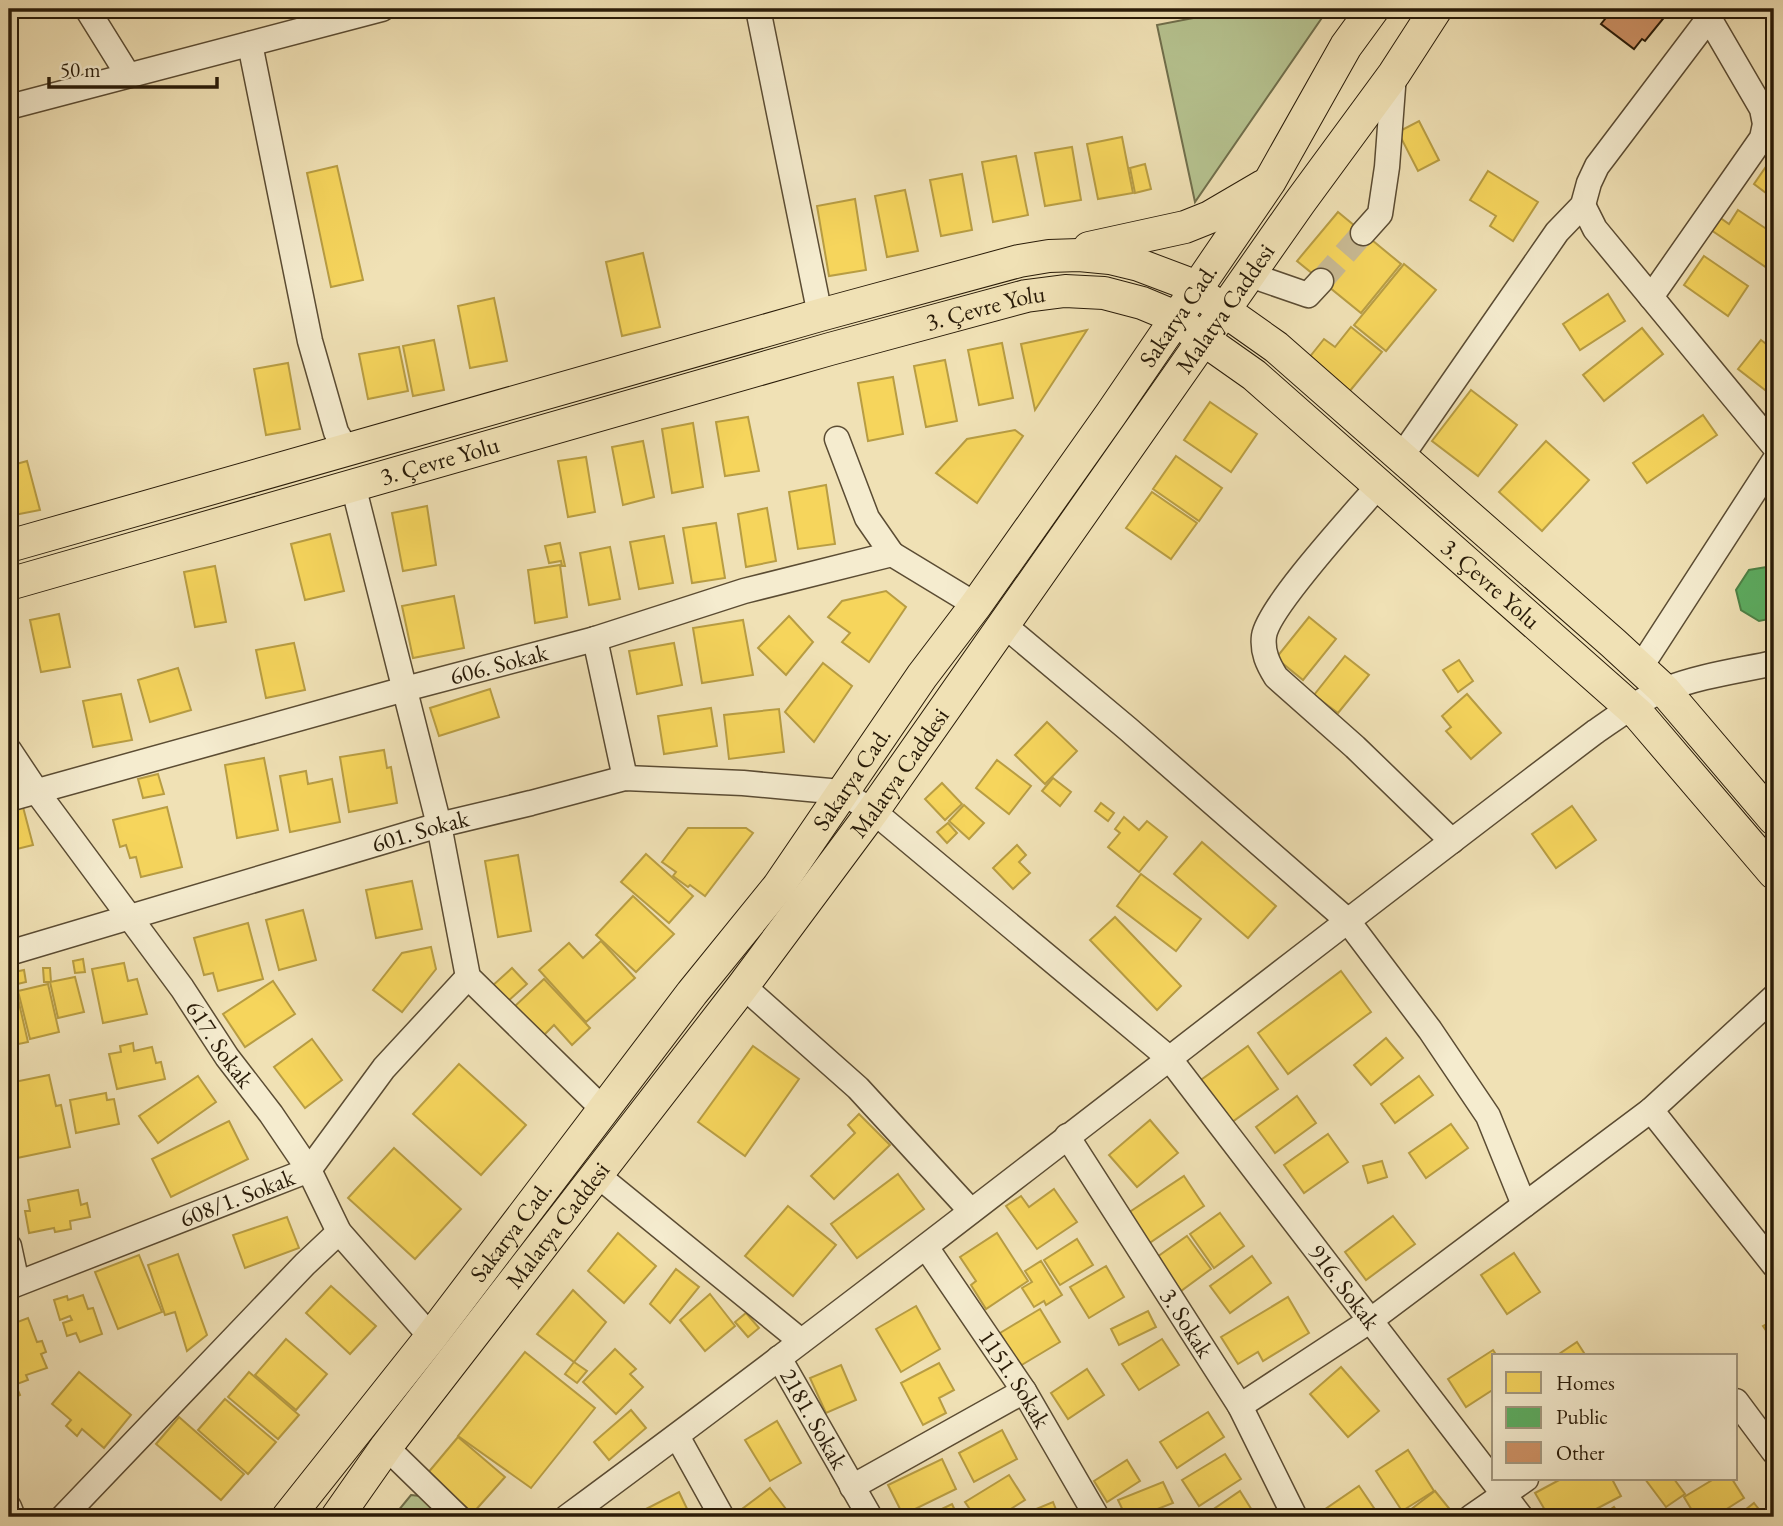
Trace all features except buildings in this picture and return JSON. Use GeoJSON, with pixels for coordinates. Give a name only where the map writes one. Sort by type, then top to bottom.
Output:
{"type":"FeatureCollection","features":[{"type":"Feature","properties":{"kind":"main road","name":"Sakarya Cad."},"geometry":{"type":"LineString","coordinates":[[288,1517],[431,1337],[692,993],[778,887],[922,676],[976,604],[1196,291],[1270,181],[1346,46],[1373,9]]}},
{"type":"Feature","properties":{"kind":"main road","name":"Malatya Caddesi"},"geometry":{"type":"LineString","coordinates":[[337,1517],[386,1447],[492,1314],[873,811],[1394,74],[1436,9]]}},
{"type":"Feature","properties":{"kind":"main road"},"geometry":{"type":"LineString","coordinates":[[1049,257],[1185,227],[1210,217],[1270,181]]}},
{"type":"Feature","properties":{"kind":"main road","name":"3. Çevre Yolu"},"geometry":{"type":"LineString","coordinates":[[9,546],[1018,261],[1095,256],[1125,261],[1168,275],[1196,291],[1276,347],[1664,690],[1774,819]]}},
{"type":"Feature","properties":{"kind":"main road","name":"3. Çevre Yolu"},"geometry":{"type":"LineString","coordinates":[[9,584],[816,352],[1026,296],[1065,291],[1104,293],[1142,303],[1166,313],[1254,374],[1631,708],[1685,767],[1774,873]]}},
{"type":"Feature","properties":{"kind":"street"},"geometry":{"type":"LineString","coordinates":[[87,9],[128,75]]}},
{"type":"Feature","properties":{"kind":"street"},"geometry":{"type":"LineString","coordinates":[[9,107],[250,44],[343,13],[382,9]]}},
{"type":"Feature","properties":{"kind":"street"},"geometry":{"type":"LineString","coordinates":[[758,9],[820,315]]}},
{"type":"Feature","properties":{"kind":"street"},"geometry":{"type":"LineString","coordinates":[[1401,457],[1558,232],[1583,205],[1597,166],[1709,18],[1762,109],[1765,124],[1762,138],[1651,297]]}},
{"type":"Feature","properties":{"kind":"street"},"geometry":{"type":"LineString","coordinates":[[250,44],[310,341],[335,432],[347,450]]}},
{"type":"Feature","properties":{"kind":"street"},"geometry":{"type":"LineString","coordinates":[[1363,233],[1380,214],[1387,167],[1394,74]]}},
{"type":"Feature","properties":{"kind":"street"},"geometry":{"type":"LineString","coordinates":[[1583,205],[1595,229],[1774,446]]}},
{"type":"Feature","properties":{"kind":"street"},"geometry":{"type":"LineString","coordinates":[[1250,275],[1308,295],[1321,281]]}},
{"type":"Feature","properties":{"kind":"street"},"geometry":{"type":"LineString","coordinates":[[837,439],[867,518],[892,554],[976,604]]}},
{"type":"Feature","properties":{"kind":"street"},"geometry":{"type":"LineString","coordinates":[[1640,668],[1774,461]]}},
{"type":"Feature","properties":{"kind":"street"},"geometry":{"type":"LineString","coordinates":[[353,485],[439,825],[468,977],[604,1110]]}},
{"type":"Feature","properties":{"kind":"street"},"geometry":{"type":"LineString","coordinates":[[1379,485],[1308,569],[1269,622],[1264,636],[1264,651],[1276,677],[1355,747],[1452,841]]}},
{"type":"Feature","properties":{"kind":"street","name":"606. Sokak"},"geometry":{"type":"LineString","coordinates":[[9,799],[595,639],[744,591],[892,554]]}},
{"type":"Feature","properties":{"kind":"street"},"geometry":{"type":"LineString","coordinates":[[1004,625],[1347,920],[1430,1030],[1488,1116],[1524,1206]]}},
{"type":"Feature","properties":{"kind":"street"},"geometry":{"type":"LineString","coordinates":[[595,639],[625,778]]}},
{"type":"Feature","properties":{"kind":"street"},"geometry":{"type":"LineString","coordinates":[[567,1517],[926,1247],[1067,1136],[1244,1003],[1347,920],[1595,732],[1664,690],[1713,675],[1774,663]]}},
{"type":"Feature","properties":{"kind":"street","name":"617. Sokak"},"geometry":{"type":"LineString","coordinates":[[9,750],[271,1114],[309,1170],[339,1232],[431,1337]]}},
{"type":"Feature","properties":{"kind":"street","name":"601. Sokak"},"geometry":{"type":"LineString","coordinates":[[9,953],[439,825],[625,778],[743,783],[841,792]]}},
{"type":"Feature","properties":{"kind":"street","name":"916. Sokak"},"geometry":{"type":"LineString","coordinates":[[841,792],[873,811],[1169,1058],[1492,1477]]}},
{"type":"Feature","properties":{"kind":"street","name":"608/1. Sokak"},"geometry":{"type":"LineString","coordinates":[[13,1285],[309,1170],[384,1068],[468,977]]}},
{"type":"Feature","properties":{"kind":"street"},"geometry":{"type":"LineString","coordinates":[[743,986],[858,1088],[971,1211]]}},
{"type":"Feature","properties":{"kind":"street"},"geometry":{"type":"LineString","coordinates":[[1240,1406],[1371,1320],[1651,1110],[1774,997]]}},
{"type":"Feature","properties":{"kind":"street"},"geometry":{"type":"LineString","coordinates":[[1651,1110],[1774,1265]]}},
{"type":"Feature","properties":{"kind":"street","name":"3. Sokak"},"geometry":{"type":"LineString","coordinates":[[1067,1136],[1240,1406],[1295,1517]]}},
{"type":"Feature","properties":{"kind":"street"},"geometry":{"type":"LineString","coordinates":[[596,1174],[801,1341]]}},
{"type":"Feature","properties":{"kind":"street"},"geometry":{"type":"LineString","coordinates":[[63,1517],[295,1273],[339,1232]]}},
{"type":"Feature","properties":{"kind":"street"},"geometry":{"type":"LineString","coordinates":[[9,1246],[13,1285]]}},
{"type":"Feature","properties":{"kind":"street","name":"1151. Sokak"},"geometry":{"type":"LineString","coordinates":[[926,1247],[1024,1391],[1097,1517]]}},
{"type":"Feature","properties":{"kind":"street","name":"2181. Sokak"},"geometry":{"type":"LineString","coordinates":[[779,1358],[870,1517]]}},
{"type":"Feature","properties":{"kind":"street"},"geometry":{"type":"LineString","coordinates":[[852,1487],[1024,1391]]}},
{"type":"Feature","properties":{"kind":"street"},"geometry":{"type":"LineString","coordinates":[[1738,1404],[1774,1452]]}},
{"type":"Feature","properties":{"kind":"street"},"geometry":{"type":"LineString","coordinates":[[677,1436],[722,1517]]}},
{"type":"Feature","properties":{"kind":"street"},"geometry":{"type":"LineString","coordinates":[[386,1447],[458,1517]]}},
{"type":"Feature","properties":{"kind":"street","name":"916. Sokak"},"geometry":{"type":"LineString","coordinates":[[1494,1480],[1521,1517]]}},
{"type":"Feature","properties":{"kind":"street"},"geometry":{"type":"LineString","coordinates":[[1471,1517],[1525,1480]]}},
{"type":"Feature","properties":{"kind":"street"},"geometry":{"type":"LineString","coordinates":[[9,1507],[13,1517]]}},
{"type":"Feature","properties":{"kind":"green space"},"geometry":{"type":"Polygon","coordinates":[[[1240,9],[1328,9],[1195,202],[1157,25],[1240,9]]]}},
{"type":"Feature","properties":{"kind":"green space"},"geometry":{"type":"Polygon","coordinates":[[[411,1495],[429,1497],[451,1517],[393,1517],[411,1495]]]}},
{"type":"Feature","properties":{"kind":"tunnel"},"geometry":{"type":"LineString","coordinates":[[1321,281],[1363,233]]}}]}
